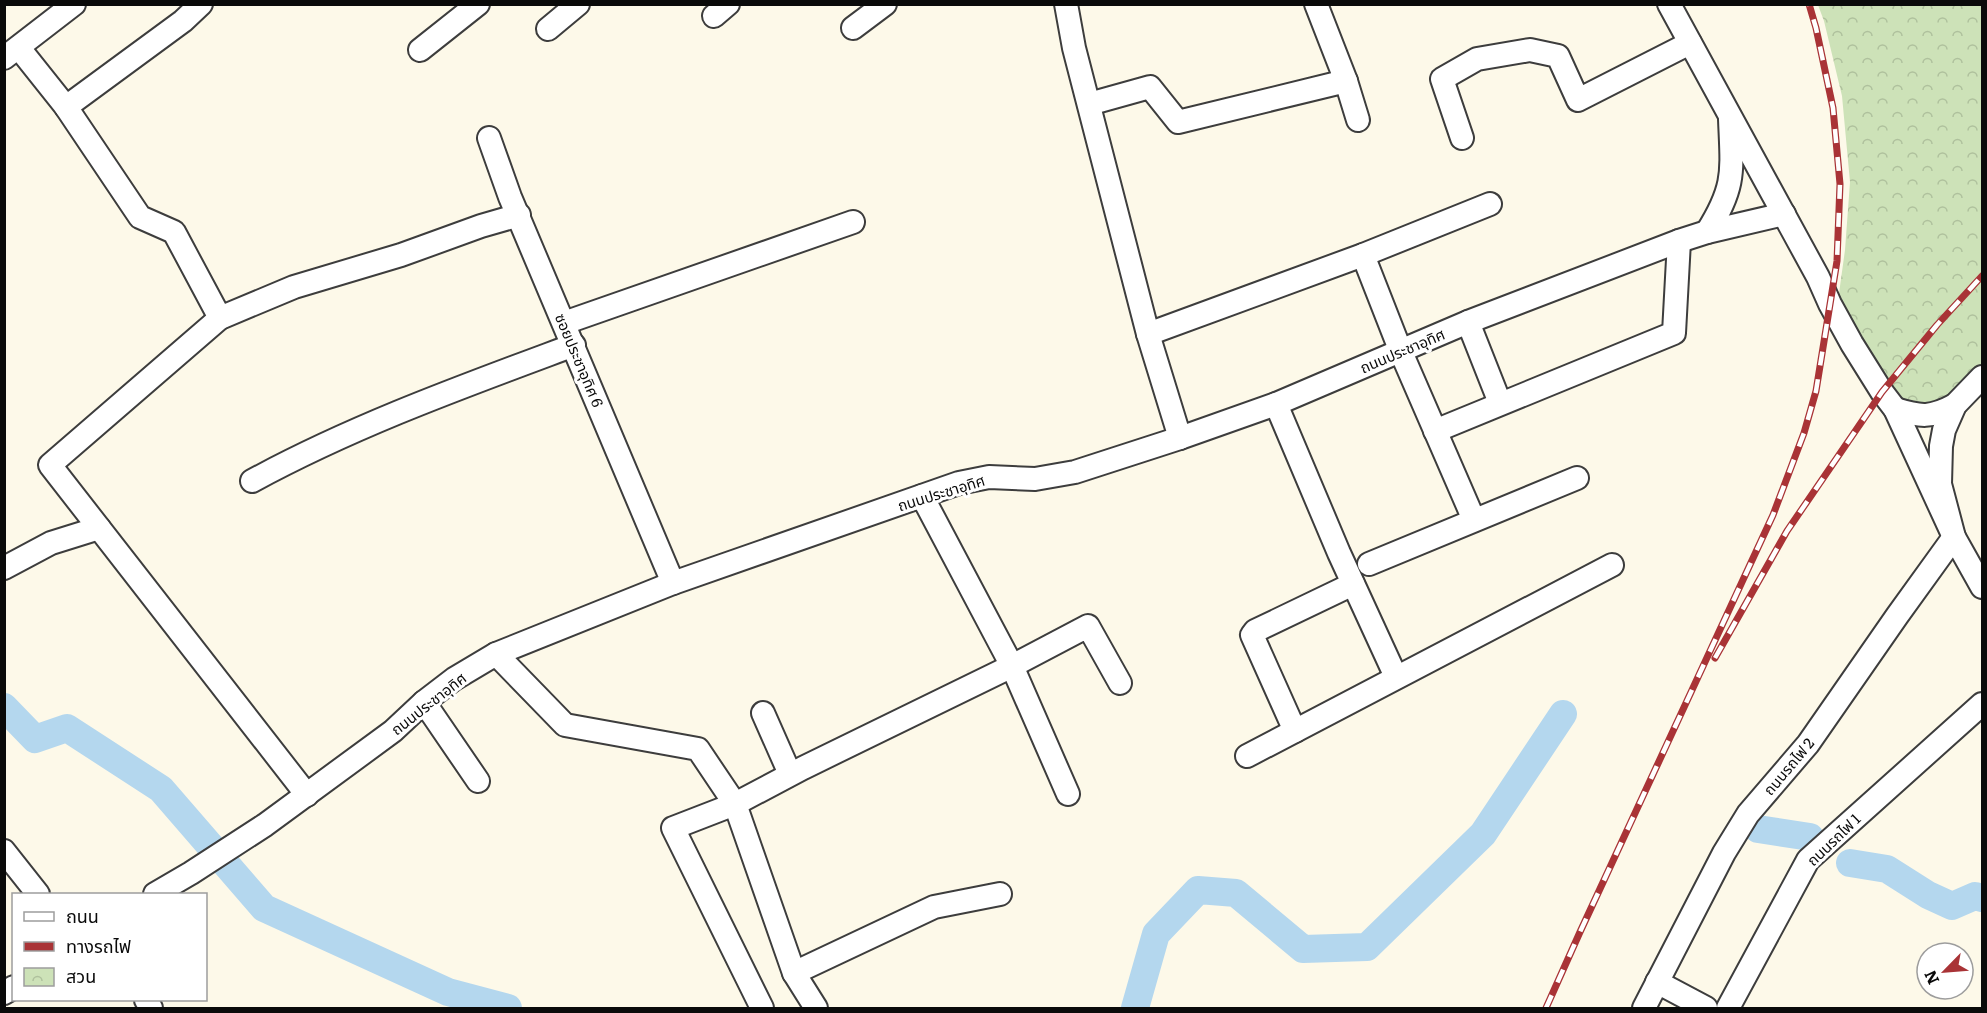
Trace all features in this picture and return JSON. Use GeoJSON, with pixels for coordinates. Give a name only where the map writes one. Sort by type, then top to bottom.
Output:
{"type":"FeatureCollection","features":[{"type":"Feature","properties":{"kind":"street"},"geometry":{"type":"LineString","coordinates":[[74,4],[12,53],[66,107],[140,217],[174,232],[220,318]]}},
{"type":"Feature","properties":{"kind":"street"},"geometry":{"type":"LineString","coordinates":[[66,107],[183,21],[201,4]]}},
{"type":"Feature","properties":{"kind":"street"},"geometry":{"type":"LineString","coordinates":[[420,50],[478,4]]}},
{"type":"Feature","properties":{"kind":"street"},"geometry":{"type":"LineString","coordinates":[[548,29],[578,4]]}},
{"type":"Feature","properties":{"kind":"street"},"geometry":{"type":"LineString","coordinates":[[853,28],[885,4]]}},
{"type":"Feature","properties":{"kind":"street"},"geometry":{"type":"LineString","coordinates":[[1066,4],[1074,48],[1148,334],[1180,438]]}},
{"type":"Feature","properties":{"kind":"street"},"geometry":{"type":"LineString","coordinates":[[1316,4],[1346,81],[1358,120]]}},
{"type":"Feature","properties":{"kind":"street"},"geometry":{"type":"LineString","coordinates":[[1669,4],[1852,344],[1895,409],[1954,537],[1983,587]]}},
{"type":"Feature","properties":{"kind":"street"},"geometry":{"type":"LineString","coordinates":[[1462,138],[1442,79],[1477,59],[1530,50],[1558,56],[1578,100],[1690,43]]}},
{"type":"Feature","properties":{"kind":"street"},"geometry":{"type":"LineString","coordinates":[[1089,104],[1150,87],[1178,122],[1346,81]]}},
{"type":"Feature","properties":{"kind":"street"},"geometry":{"type":"LineString","coordinates":[[1707,232],[1719,213],[1731,183],[1730,114]]}},
{"type":"Feature","properties":{"kind":"street","name":"ซอยประชาอุทิศ 6"},"geometry":{"type":"LineString","coordinates":[[489,138],[510,197],[673,583]]}},
{"type":"Feature","properties":{"kind":"street"},"geometry":{"type":"LineString","coordinates":[[1148,334],[1363,255],[1490,204]]}},
{"type":"Feature","properties":{"kind":"street","name":"ถนนประชาอุทิศ"},"geometry":{"type":"LineString","coordinates":[[157,893],[265,825],[393,731],[424,702],[496,654],[673,583],[959,483],[989,477],[1035,479],[1075,472],[1180,438],[1276,404],[1468,322],[1678,241],[1784,214]]}},
{"type":"Feature","properties":{"kind":"street"},"geometry":{"type":"LineString","coordinates":[[307,795],[50,465],[220,318],[294,287],[400,255],[519,215]]}},
{"type":"Feature","properties":{"kind":"street"},"geometry":{"type":"LineString","coordinates":[[564,323],[853,222]]}},
{"type":"Feature","properties":{"kind":"street"},"geometry":{"type":"LineString","coordinates":[[1435,431],[1674,333],[1678,241]]}},
{"type":"Feature","properties":{"kind":"street"},"geometry":{"type":"LineString","coordinates":[[1363,255],[1401,352],[1474,520]]}},
{"type":"Feature","properties":{"kind":"street"},"geometry":{"type":"LineString","coordinates":[[1468,322],[1500,403]]}},
{"type":"Feature","properties":{"kind":"street"},"geometry":{"type":"LineString","coordinates":[[252,481],[368,424],[574,345]]}},
{"type":"Feature","properties":{"kind":"street"},"geometry":{"type":"LineString","coordinates":[[1895,409],[1917,416],[1940,413],[1955,405],[1983,377]]}},
{"type":"Feature","properties":{"kind":"street"},"geometry":{"type":"LineString","coordinates":[[1276,404],[1353,584],[1396,677]]}},
{"type":"Feature","properties":{"kind":"street"},"geometry":{"type":"LineString","coordinates":[[1954,537],[1940,476],[1944,430],[1955,405]]}},
{"type":"Feature","properties":{"kind":"street"},"geometry":{"type":"LineString","coordinates":[[1369,564],[1577,478]]}},
{"type":"Feature","properties":{"kind":"street"},"geometry":{"type":"LineString","coordinates":[[922,496],[1012,666],[1068,794]]}},
{"type":"Feature","properties":{"kind":"street"},"geometry":{"type":"LineString","coordinates":[[4,568],[51,543],[99,528]]}},
{"type":"Feature","properties":{"kind":"street","name":"ถนนรถไฟ 2"},"geometry":{"type":"LineString","coordinates":[[1644,1008],[1724,853],[1748,814],[1808,744],[1954,537]]}},
{"type":"Feature","properties":{"kind":"street"},"geometry":{"type":"LineString","coordinates":[[1247,756],[1612,566]]}},
{"type":"Feature","properties":{"kind":"street"},"geometry":{"type":"LineString","coordinates":[[1295,731],[1252,635],[1255,631],[1353,584]]}},
{"type":"Feature","properties":{"kind":"street"},"geometry":{"type":"LineString","coordinates":[[762,1008],[673,828],[735,804],[790,774],[1012,666],[1088,626],[1120,683]]}},
{"type":"Feature","properties":{"kind":"street"},"geometry":{"type":"LineString","coordinates":[[496,654],[565,725],[698,749],[735,804],[794,973],[816,1008]]}},
{"type":"Feature","properties":{"kind":"street"},"geometry":{"type":"LineString","coordinates":[[424,702],[478,781]]}},
{"type":"Feature","properties":{"kind":"street","name":"ถนนรถไฟ 1"},"geometry":{"type":"LineString","coordinates":[[1728,1008],[1808,860],[1983,704]]}},
{"type":"Feature","properties":{"kind":"street"},"geometry":{"type":"LineString","coordinates":[[763,713],[790,774]]}},
{"type":"Feature","properties":{"kind":"street"},"geometry":{"type":"LineString","coordinates":[[4,851],[37,893]]}},
{"type":"Feature","properties":{"kind":"street"},"geometry":{"type":"LineString","coordinates":[[794,973],[934,907],[1000,894]]}},
{"type":"Feature","properties":{"kind":"street"},"geometry":{"type":"LineString","coordinates":[[1657,982],[1706,1008]]}},
{"type":"Feature","properties":{"kind":"street"},"geometry":{"type":"LineString","coordinates":[[1679,1008],[1689,1005],[1706,1008]]}},
{"type":"Feature","properties":{"kind":"green space"},"geometry":{"type":"Polygon","coordinates":[[[1818,5],[1982,5],[1982,377],[1955,405],[1895,409],[1836,315],[1845,250],[1850,182],[1842,96],[1818,5]]]}},
{"type":"Feature","properties":{"kind":"waterway"},"geometry":{"type":"LineString","coordinates":[[4,707],[35,739],[67,728],[161,789],[264,908],[448,992],[508,1008]]}},
{"type":"Feature","properties":{"kind":"waterway"},"geometry":{"type":"LineString","coordinates":[[1135,1008],[1156,934],[1198,890],[1236,893],[1303,949],[1367,947],[1483,834],[1563,714]]}},
{"type":"Feature","properties":{"kind":"waterway"},"geometry":{"type":"LineString","coordinates":[[1758,829],[1810,837]]}},
{"type":"Feature","properties":{"kind":"waterway"},"geometry":{"type":"LineString","coordinates":[[1850,863],[1887,869],[1928,895],[1952,906],[1975,896],[1982,898]]}},
{"type":"Feature","properties":{"kind":"railway"},"geometry":{"type":"LineString","coordinates":[[1546,1008],[1773,515],[1804,433],[1816,391],[1837,261],[1840,184],[1833,108],[1809,4]]}},
{"type":"Feature","properties":{"kind":"railway"},"geometry":{"type":"LineString","coordinates":[[1715,658],[1787,531],[1882,392],[1937,325],[1982,276]]}}]}
